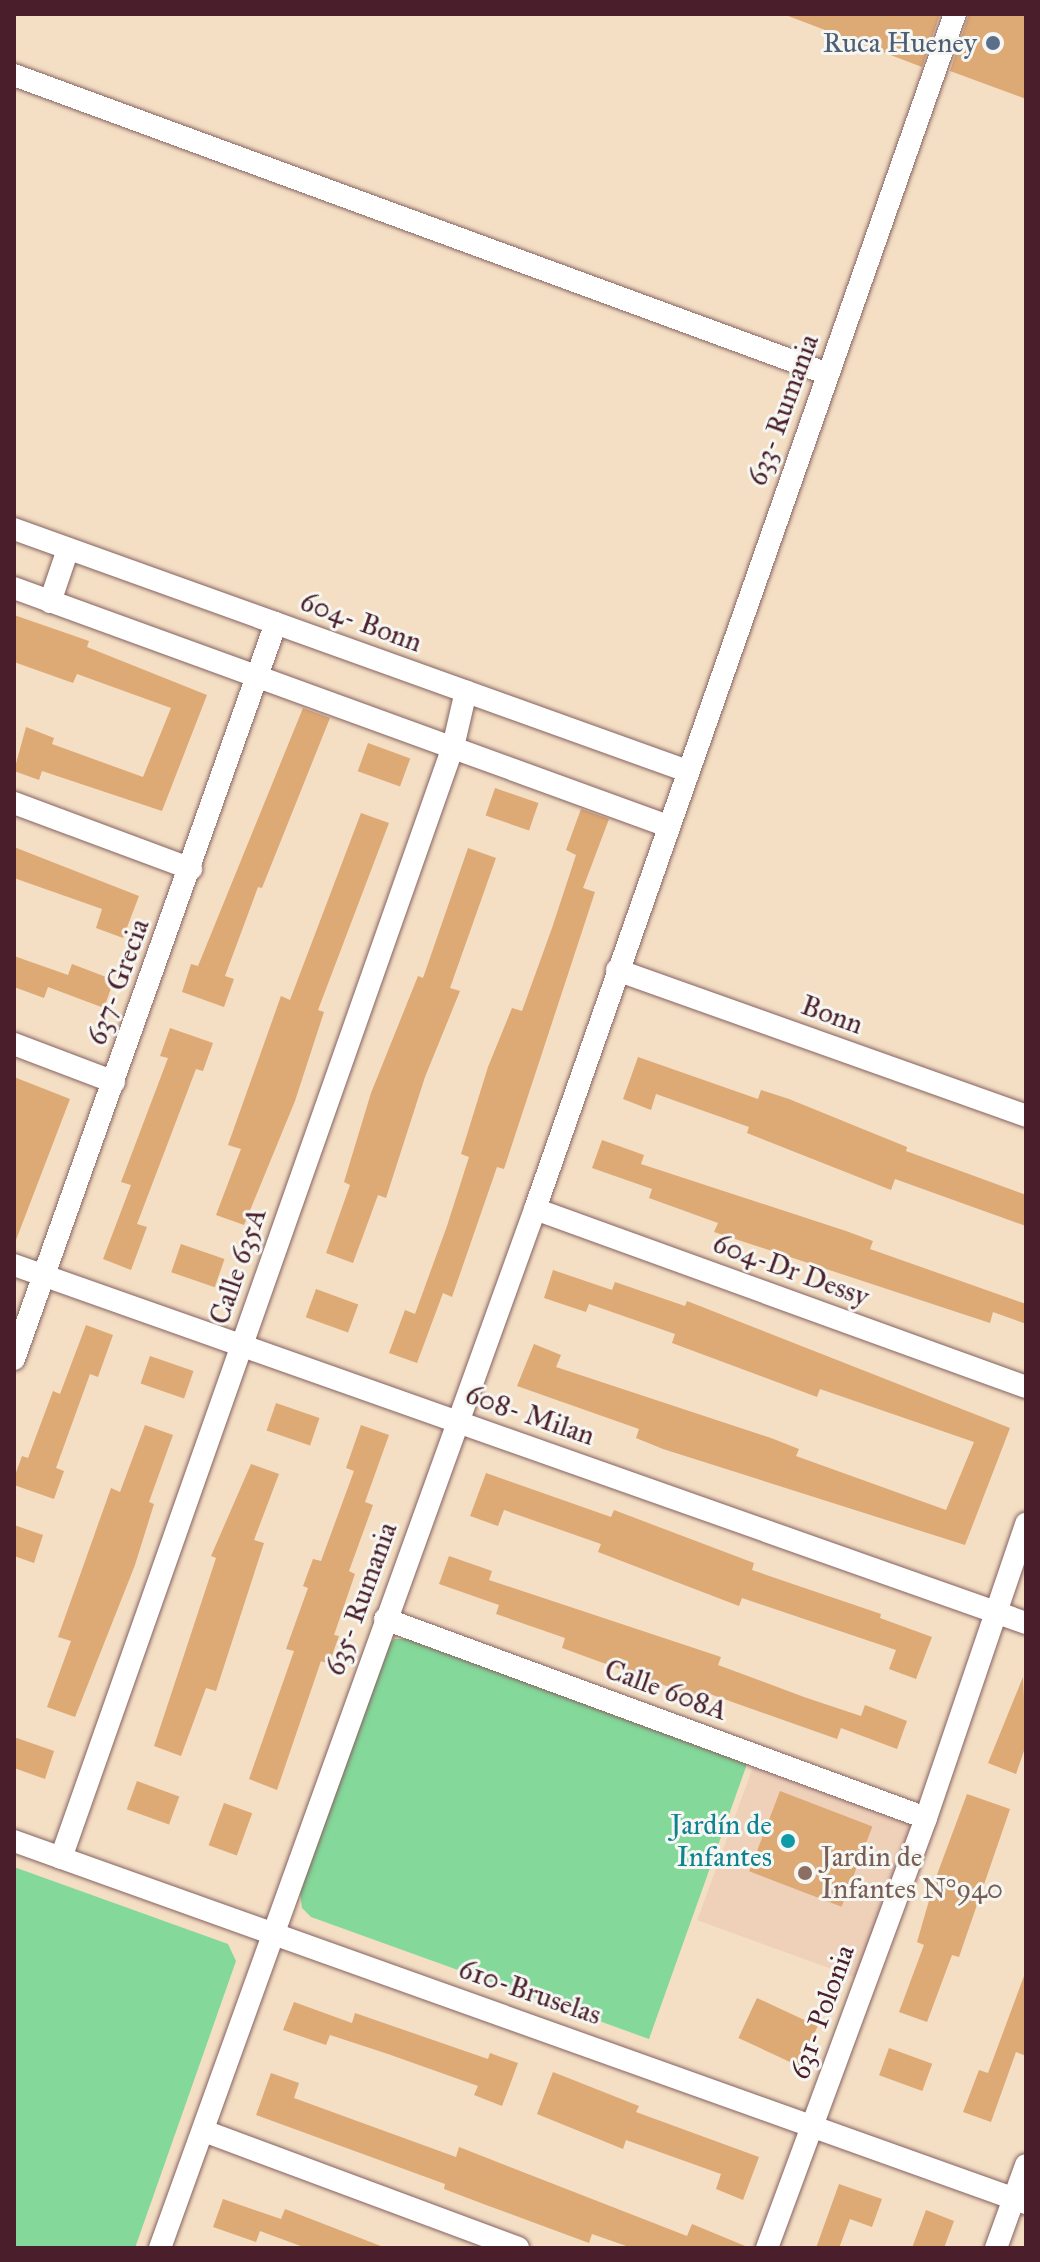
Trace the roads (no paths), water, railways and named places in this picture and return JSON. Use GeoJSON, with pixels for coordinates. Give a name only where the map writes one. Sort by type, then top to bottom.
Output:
{"type":"FeatureCollection","features":[{"type":"Feature","properties":{"kind":"street","name":"633- Rumania"},"geometry":{"type":"LineString","coordinates":[[617,970],[955,14]]}},
{"type":"Feature","properties":{"kind":"street"},"geometry":{"type":"LineString","coordinates":[[14,75],[828,374]]}},
{"type":"Feature","properties":{"kind":"street","name":"604- Bonn"},"geometry":{"type":"LineString","coordinates":[[14,529],[687,771]]}},
{"type":"Feature","properties":{"kind":"street"},"geometry":{"type":"LineString","coordinates":[[50,602],[68,549]]}},
{"type":"Feature","properties":{"kind":"street"},"geometry":{"type":"LineString","coordinates":[[14,588],[668,826]]}},
{"type":"Feature","properties":{"kind":"street","name":"637- Grecia"},"geometry":{"type":"LineString","coordinates":[[14,1359],[260,676],[276,623]]}},
{"type":"Feature","properties":{"kind":"street","name":"Calle 635A"},"geometry":{"type":"LineString","coordinates":[[61,1858],[453,747],[466,691]]}},
{"type":"Feature","properties":{"kind":"street"},"geometry":{"type":"LineString","coordinates":[[14,803],[191,869]]}},
{"type":"Feature","properties":{"kind":"street","name":"Bonn"},"geometry":{"type":"LineString","coordinates":[[617,970],[1026,1116]]}},
{"type":"Feature","properties":{"kind":"street","name":"635- Rumania"},"geometry":{"type":"LineString","coordinates":[[160,2248],[204,2131],[271,1933],[535,1209],[617,970]]}},
{"type":"Feature","properties":{"kind":"street"},"geometry":{"type":"LineString","coordinates":[[14,1044],[114,1082]]}},
{"type":"Feature","properties":{"kind":"street","name":"604-Dr Dessy"},"geometry":{"type":"LineString","coordinates":[[535,1209],[1026,1387]]}},
{"type":"Feature","properties":{"kind":"street","name":"608- Milan"},"geometry":{"type":"LineString","coordinates":[[14,1265],[1026,1623]]}},
{"type":"Feature","properties":{"kind":"street","name":"631- Polonia"},"geometry":{"type":"LineString","coordinates":[[767,2248],[926,1818],[1026,1524]]}},
{"type":"Feature","properties":{"kind":"street","name":"Calle 608A"},"geometry":{"type":"LineString","coordinates":[[385,1619],[926,1818]]}},
{"type":"Feature","properties":{"kind":"street","name":"610-Bruselas"},"geometry":{"type":"LineString","coordinates":[[14,1841],[814,2123],[1020,2200]]}},
{"type":"Feature","properties":{"kind":"street"},"geometry":{"type":"LineString","coordinates":[[204,2131],[518,2248]]}},
{"type":"Feature","properties":{"kind":"street"},"geometry":{"type":"LineString","coordinates":[[996,2248],[1020,2200],[1026,2165]]}},
{"type":"Feature","properties":{"kind":"place","name":"Ruca Hueney"},"geometry":{"type":"Point","coordinates":[993,43]}},
{"type":"Feature","properties":{"kind":"place","name":"Jardín de Infantes"},"geometry":{"type":"Point","coordinates":[788,1841]}},
{"type":"Feature","properties":{"kind":"place","name":"Jardin de Infantes N°940"},"geometry":{"type":"Point","coordinates":[805,1873]}}]}
